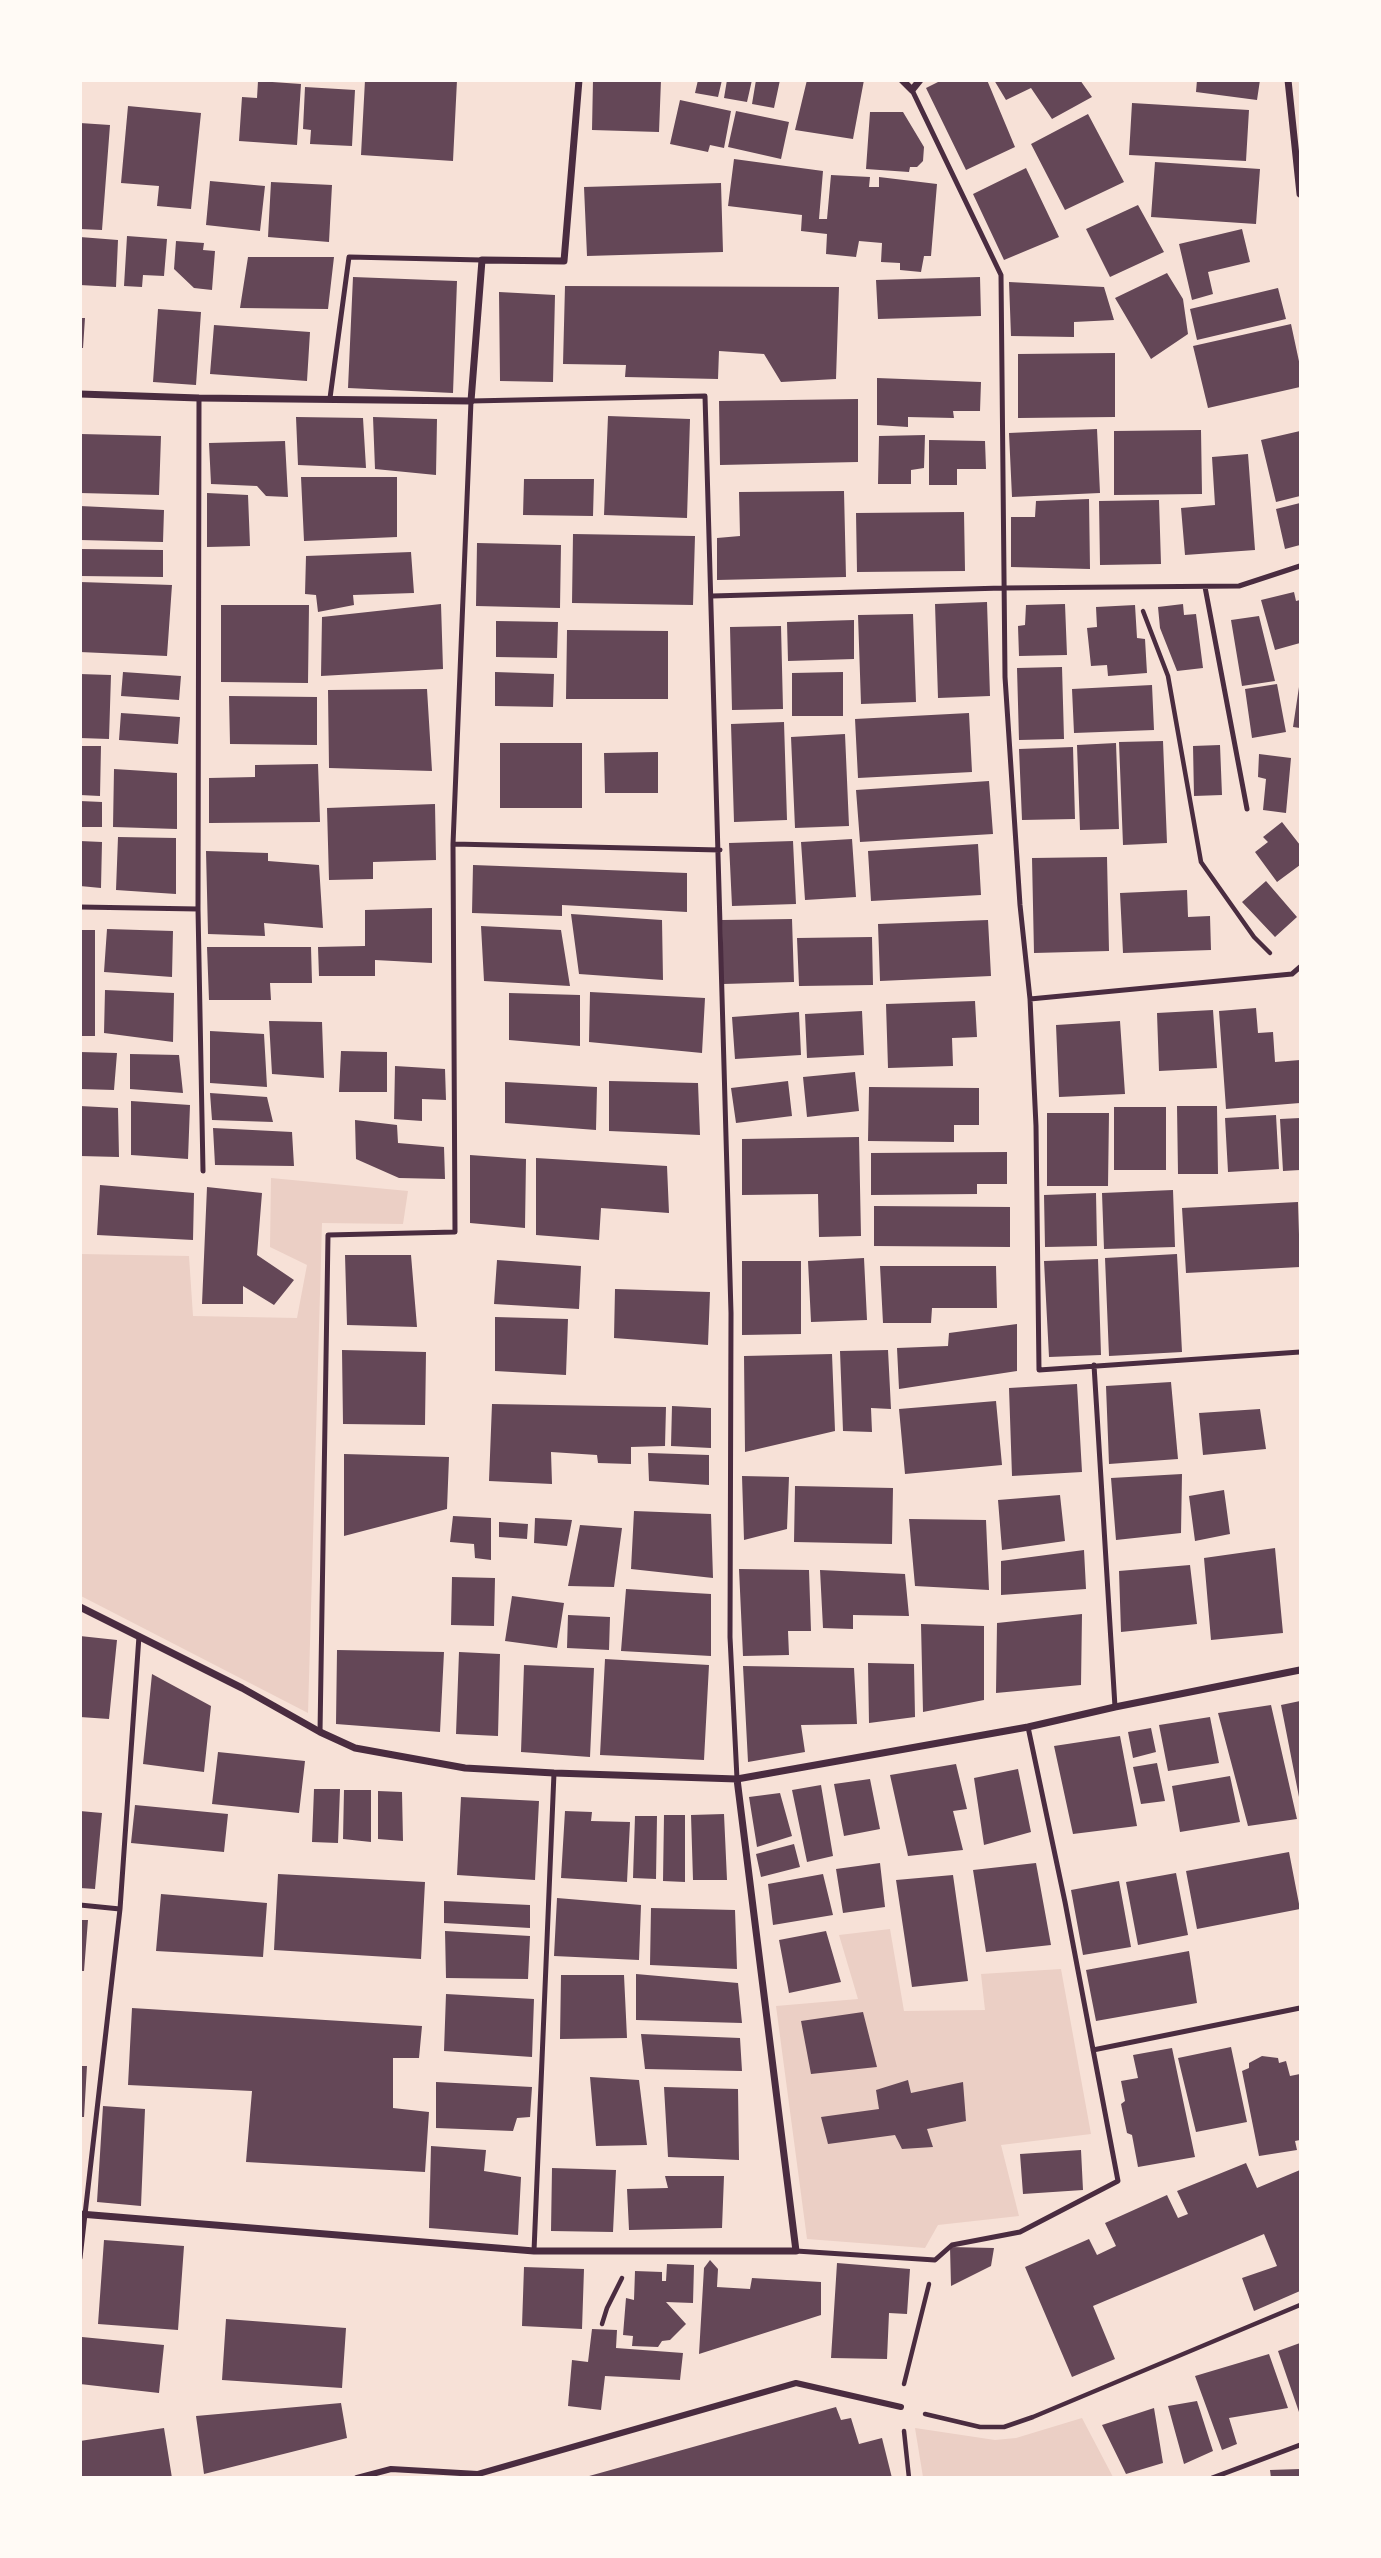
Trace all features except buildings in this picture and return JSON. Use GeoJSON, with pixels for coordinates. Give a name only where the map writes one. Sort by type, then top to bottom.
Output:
{"type":"FeatureCollection","features":[{"type":"Feature","properties":{"kind":"street"},"geometry":{"type":"LineString","coordinates":[[80,394],[471,401],[482,260],[564,261],[579,80]]}},
{"type":"Feature","properties":{"kind":"street"},"geometry":{"type":"LineString","coordinates":[[902,80],[912,90],[920,80]]}},
{"type":"Feature","properties":{"kind":"street"},"geometry":{"type":"LineString","coordinates":[[1288,80],[1300,194]]}},
{"type":"Feature","properties":{"kind":"street"},"geometry":{"type":"LineString","coordinates":[[80,1607],[355,1748],[465,1768],[554,1773],[737,1779],[1028,1727],[1300,1670]]}},
{"type":"Feature","properties":{"kind":"street"},"geometry":{"type":"LineString","coordinates":[[83,2214],[534,2251],[796,2251],[737,1779]]}},
{"type":"Feature","properties":{"kind":"street"},"geometry":{"type":"LineString","coordinates":[[357,2477],[391,2469],[478,2474],[796,2383],[901,2407]]}},
{"type":"Feature","properties":{"kind":"lane"},"geometry":{"type":"LineString","coordinates":[[912,90],[1001,275],[1005,677],[1037,1126],[1039,1370],[1300,1352]]}},
{"type":"Feature","properties":{"kind":"lane"},"geometry":{"type":"LineString","coordinates":[[330,398],[349,257],[482,260]]}},
{"type":"Feature","properties":{"kind":"lane"},"geometry":{"type":"LineString","coordinates":[[320,1732],[328,1235],[455,1232],[453,844],[471,401],[705,396],[720,850],[731,1313],[730,1637],[737,1779]]}},
{"type":"Feature","properties":{"kind":"lane"},"geometry":{"type":"LineString","coordinates":[[199,398],[198,909],[202,1171]]}},
{"type":"Feature","properties":{"kind":"lane"},"geometry":{"type":"LineString","coordinates":[[712,596],[1003,588],[1239,586],[1300,566]]}},
{"type":"Feature","properties":{"kind":"lane"},"geometry":{"type":"LineString","coordinates":[[1205,587],[1247,809]]}},
{"type":"Feature","properties":{"kind":"lane"},"geometry":{"type":"LineString","coordinates":[[453,844],[720,850]]}},
{"type":"Feature","properties":{"kind":"lane"},"geometry":{"type":"LineString","coordinates":[[80,906],[198,909]]}},
{"type":"Feature","properties":{"kind":"lane"},"geometry":{"type":"LineString","coordinates":[[1030,999],[1292,974],[1300,967]]}},
{"type":"Feature","properties":{"kind":"lane"},"geometry":{"type":"LineString","coordinates":[[1094,1365],[1115,1707]]}},
{"type":"Feature","properties":{"kind":"lane"},"geometry":{"type":"LineString","coordinates":[[80,2258],[120,1909],[139,1636]]}},
{"type":"Feature","properties":{"kind":"lane"},"geometry":{"type":"LineString","coordinates":[[796,2251],[935,2260],[952,2245],[1020,2232],[1118,2181],[1065,1902],[1028,1727]]}},
{"type":"Feature","properties":{"kind":"lane"},"geometry":{"type":"LineString","coordinates":[[534,2251],[554,1773]]}},
{"type":"Feature","properties":{"kind":"lane"},"geometry":{"type":"LineString","coordinates":[[80,1905],[120,1909]]}},
{"type":"Feature","properties":{"kind":"lane"},"geometry":{"type":"LineString","coordinates":[[1093,2050],[1300,2008]]}},
{"type":"Feature","properties":{"kind":"lane"},"geometry":{"type":"LineString","coordinates":[[1212,2477],[1300,2445]]}},
{"type":"Feature","properties":{"kind":"path"},"geometry":{"type":"LineString","coordinates":[[1134,587],[1168,676],[1201,862],[1254,937],[1292,974]]}},
{"type":"Feature","properties":{"kind":"path"},"geometry":{"type":"LineString","coordinates":[[602,2324],[632,2250]]}},
{"type":"Feature","properties":{"kind":"path"},"geometry":{"type":"LineString","coordinates":[[909,2477],[901,2407],[905,2371],[935,2260]]}},
{"type":"Feature","properties":{"kind":"path"},"geometry":{"type":"LineString","coordinates":[[901,2407],[952,2422],[980,2427],[1004,2427],[1300,2305]]}},
{"type":"Feature","properties":{"kind":"shaded area"},"geometry":{"type":"Polygon","coordinates":[[[271,1178],[408,1191],[403,1224],[322,1223],[308,1713],[81,1596],[81,1254],[189,1256],[193,1316],[297,1318],[307,1265],[270,1247],[271,1178]]]}},
{"type":"Feature","properties":{"kind":"shaded area"},"geometry":{"type":"Polygon","coordinates":[[[890,1929],[904,2011],[985,2010],[981,1974],[1061,1969],[1091,2134],[1001,2145],[1019,2216],[938,2225],[925,2248],[807,2239],[776,2006],[858,1999],[839,1935],[890,1929]]]}},
{"type":"Feature","properties":{"kind":"shaded area"},"geometry":{"type":"Polygon","coordinates":[[[1082,2418],[1113,2477],[923,2477],[915,2428],[995,2440],[1016,2438],[1082,2418]]]}}]}
